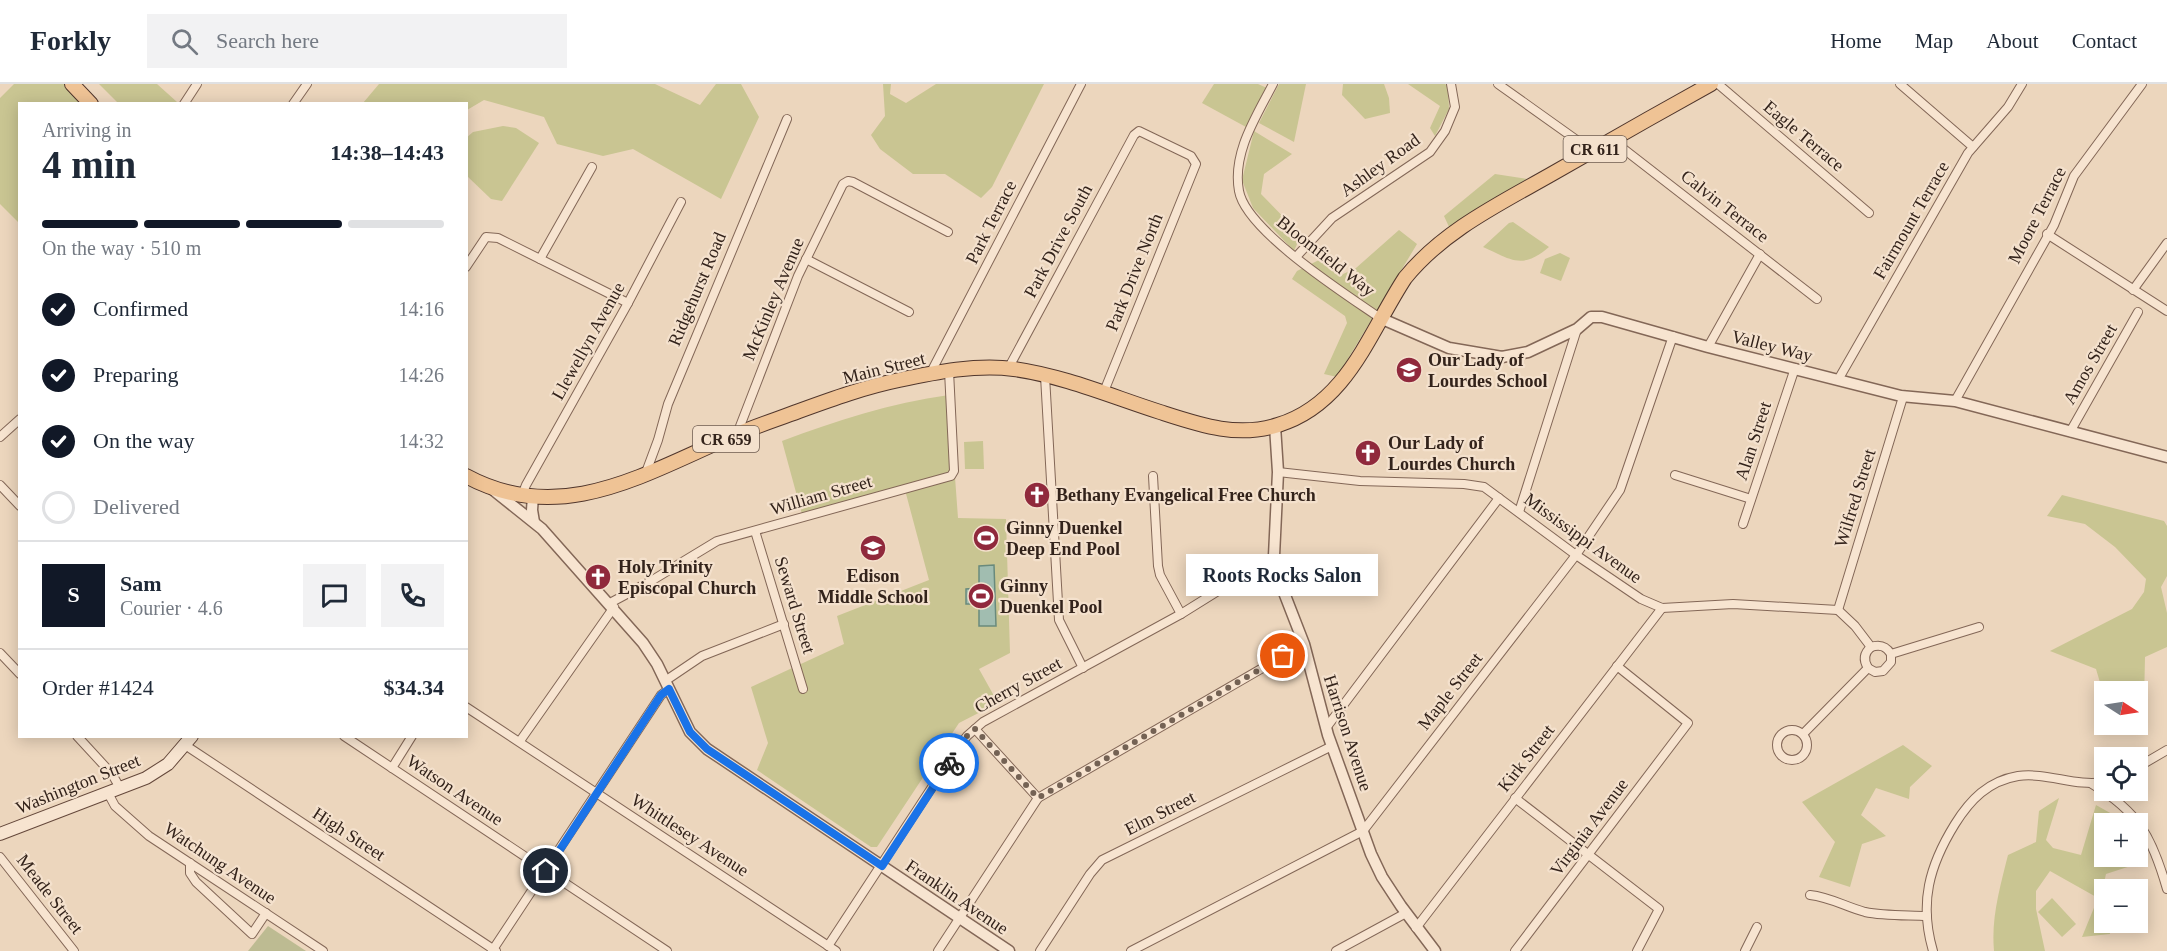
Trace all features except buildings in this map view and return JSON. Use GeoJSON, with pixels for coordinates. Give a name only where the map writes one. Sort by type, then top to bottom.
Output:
{"type":"FeatureCollection","features":[{"type":"Feature","properties":{"kind":"main road"},"geometry":{"type":"LineString","coordinates":[[72,84],[89,102]]}},
{"type":"Feature","properties":{"kind":"main road","name":"CR 611"},"geometry":{"type":"LineString","coordinates":[[1275,426],[1299,417],[1328,397],[1352,368],[1405,278],[1416,264],[1440,242],[1479,215],[1711,84]]}},
{"type":"Feature","properties":{"kind":"main road","name":"Main Street"},"geometry":{"type":"LineString","coordinates":[[468,476],[490,486],[528,495],[563,496],[596,492],[644,476],[736,434],[849,393],[898,380],[949,371],[1008,369],[1045,376],[1216,429],[1248,430],[1275,426]]}},
{"type":"Feature","properties":{"kind":"main road","name":"Washington Street"},"geometry":{"type":"LineString","coordinates":[[0,834],[114,790],[161,769],[188,741]]}},
{"type":"Feature","properties":{"kind":"street"},"geometry":{"type":"LineString","coordinates":[[185,102],[197,84]]}},
{"type":"Feature","properties":{"kind":"street"},"geometry":{"type":"LineString","coordinates":[[294,102],[307,84]]}},
{"type":"Feature","properties":{"kind":"street","name":"Park Terrace"},"geometry":{"type":"LineString","coordinates":[[930,374],[1081,84]]}},
{"type":"Feature","properties":{"kind":"street","name":"Bloomfield Way"},"geometry":{"type":"LineString","coordinates":[[1273,84],[1251,127],[1241,153],[1238,174],[1239,193],[1248,210],[1262,228],[1296,257],[1380,318]]}},
{"type":"Feature","properties":{"kind":"street","name":"Ashley Road"},"geometry":{"type":"LineString","coordinates":[[1296,257],[1332,218],[1430,152],[1445,131],[1455,107],[1451,84]]}},
{"type":"Feature","properties":{"kind":"street"},"geometry":{"type":"LineString","coordinates":[[1498,84],[1592,151]]}},
{"type":"Feature","properties":{"kind":"street","name":"Eagle Terrace"},"geometry":{"type":"LineString","coordinates":[[1718,84],[1869,213]]}},
{"type":"Feature","properties":{"kind":"street"},"geometry":{"type":"LineString","coordinates":[[1900,84],[1973,147]]}},
{"type":"Feature","properties":{"kind":"street","name":"Fairmount Terrace"},"geometry":{"type":"LineString","coordinates":[[1838,380],[1973,147],[2008,107],[2022,84]]}},
{"type":"Feature","properties":{"kind":"street","name":"Moore Terrace"},"geometry":{"type":"LineString","coordinates":[[1955,401],[2054,225],[2074,176],[2142,84]]}},
{"type":"Feature","properties":{"kind":"street","name":"Ridgehurst Road"},"geometry":{"type":"LineString","coordinates":[[644,476],[658,440],[668,404],[787,118]]}},
{"type":"Feature","properties":{"kind":"street","name":"Park Drive North"},"geometry":{"type":"LineString","coordinates":[[1102,394],[1196,164],[1191,156],[1139,131]]}},
{"type":"Feature","properties":{"kind":"street","name":"Park Drive South"},"geometry":{"type":"LineString","coordinates":[[1008,369],[1134,135],[1139,131]]}},
{"type":"Feature","properties":{"kind":"street","name":"Calvin Terrace"},"geometry":{"type":"LineString","coordinates":[[1612,140],[1817,299]]}},
{"type":"Feature","properties":{"kind":"street"},"geometry":{"type":"LineString","coordinates":[[540,259],[592,167]]}},
{"type":"Feature","properties":{"kind":"street","name":"McKinley Avenue"},"geometry":{"type":"LineString","coordinates":[[736,434],[798,276],[843,184],[848,181],[853,182],[948,232]]}},
{"type":"Feature","properties":{"kind":"street","name":"Llewellyn Avenue"},"geometry":{"type":"LineString","coordinates":[[528,495],[526,483],[628,303],[681,202]]}},
{"type":"Feature","properties":{"kind":"street"},"geometry":{"type":"LineString","coordinates":[[2047,234],[2167,312]]}},
{"type":"Feature","properties":{"kind":"street"},"geometry":{"type":"LineString","coordinates":[[468,264],[486,237],[498,238],[628,303]]}},
{"type":"Feature","properties":{"kind":"street"},"geometry":{"type":"LineString","coordinates":[[2133,290],[2167,243]]}},
{"type":"Feature","properties":{"kind":"street"},"geometry":{"type":"LineString","coordinates":[[1708,347],[1760,254]]}},
{"type":"Feature","properties":{"kind":"street"},"geometry":{"type":"LineString","coordinates":[[806,259],[909,312]]}},
{"type":"Feature","properties":{"kind":"street","name":"Amos Street"},"geometry":{"type":"LineString","coordinates":[[2070,432],[2138,312]]}},
{"type":"Feature","properties":{"kind":"street","name":"Valley Way"},"geometry":{"type":"LineString","coordinates":[[1380,318],[1449,348],[1502,357],[1528,352],[1577,329],[1591,317],[1602,317],[1708,347],[1904,397],[1955,401],[2167,457]]}},
{"type":"Feature","properties":{"kind":"street"},"geometry":{"type":"LineString","coordinates":[[1519,512],[1577,329]]}},
{"type":"Feature","properties":{"kind":"street","name":"Maple Street"},"geometry":{"type":"LineString","coordinates":[[1131,951],[1363,831],[1576,555],[1620,490],[1673,336]]}},
{"type":"Feature","properties":{"kind":"street","name":"Alan Street"},"geometry":{"type":"LineString","coordinates":[[1743,524],[1795,368]]}},
{"type":"Feature","properties":{"kind":"street","name":"William Street"},"geometry":{"type":"LineString","coordinates":[[520,741],[612,605],[651,581],[717,541],[951,476],[954,471],[949,371]]}},
{"type":"Feature","properties":{"kind":"street"},"geometry":{"type":"LineString","coordinates":[[1045,376],[1059,620],[1083,668]]}},
{"type":"Feature","properties":{"kind":"street","name":"Wilfred Street"},"geometry":{"type":"LineString","coordinates":[[1838,610],[1904,397]]}},
{"type":"Feature","properties":{"kind":"street"},"geometry":{"type":"LineString","coordinates":[[0,436],[18,421]]}},
{"type":"Feature","properties":{"kind":"street"},"geometry":{"type":"LineString","coordinates":[[1275,426],[1278,472]]}},
{"type":"Feature","properties":{"kind":"street","name":"Mississippi Avenue"},"geometry":{"type":"LineString","coordinates":[[1278,472],[1360,481],[1477,485],[1490,489],[1576,555],[1641,599],[1662,608],[1733,604],[1838,610]]}},
{"type":"Feature","properties":{"kind":"street","name":"Harrison Avenue"},"geometry":{"type":"LineString","coordinates":[[1278,472],[1274,556],[1283,590],[1304,644],[1326,728],[1382,877],[1416,928],[1435,951]]}},
{"type":"Feature","properties":{"kind":"street"},"geometry":{"type":"LineString","coordinates":[[1675,475],[1751,500]]}},
{"type":"Feature","properties":{"kind":"street"},"geometry":{"type":"LineString","coordinates":[[1153,476],[1158,566],[1160,575],[1181,614]]}},
{"type":"Feature","properties":{"kind":"street"},"geometry":{"type":"LineString","coordinates":[[0,485],[18,504]]}},
{"type":"Feature","properties":{"kind":"street","name":"Franklin Avenue"},"geometry":{"type":"LineString","coordinates":[[490,486],[534,522],[612,605],[643,643],[690,732],[707,749],[1009,951]]}},
{"type":"Feature","properties":{"kind":"street"},"geometry":{"type":"LineString","coordinates":[[528,495],[534,522]]}},
{"type":"Feature","properties":{"kind":"street"},"geometry":{"type":"LineString","coordinates":[[1326,728],[1499,498]]}},
{"type":"Feature","properties":{"kind":"street","name":"Seward Street"},"geometry":{"type":"LineString","coordinates":[[755,531],[803,689]]}},
{"type":"Feature","properties":{"kind":"street","name":"Cherry Street"},"geometry":{"type":"LineString","coordinates":[[832,949],[957,749],[975,729],[983,722],[1181,614],[1274,556]]}},
{"type":"Feature","properties":{"kind":"street","name":"Kirk Street"},"geometry":{"type":"LineString","coordinates":[[1416,928],[1662,608]]}},
{"type":"Feature","properties":{"kind":"street"},"geometry":{"type":"LineString","coordinates":[[1838,610],[1855,626],[1871,647]]}},
{"type":"Feature","properties":{"kind":"street"},"geometry":{"type":"LineString","coordinates":[[494,950],[667,685],[702,656],[784,624]]}},
{"type":"Feature","properties":{"kind":"street"},"geometry":{"type":"LineString","coordinates":[[1891,654],[1979,627]]}},
{"type":"Feature","properties":{"kind":"street"},"geometry":{"type":"LineString","coordinates":[[938,951],[1038,798],[1304,644]]}},
{"type":"Feature","properties":{"kind":"street"},"geometry":{"type":"LineString","coordinates":[[1875,645],[1885,647],[1891,654],[1892,662],[1883,671],[1875,672],[1865,664],[1865,654],[1875,645]]}},
{"type":"Feature","properties":{"kind":"street"},"geometry":{"type":"LineString","coordinates":[[0,653],[18,672]]}},
{"type":"Feature","properties":{"kind":"street","name":"Virginia Avenue"},"geometry":{"type":"LineString","coordinates":[[1515,951],[1688,723],[1617,666]]}},
{"type":"Feature","properties":{"kind":"street"},"geometry":{"type":"LineString","coordinates":[[1803,734],[1868,668]]}},
{"type":"Feature","properties":{"kind":"street","name":"Whittlesey Avenue"},"geometry":{"type":"LineString","coordinates":[[468,708],[832,949]]}},
{"type":"Feature","properties":{"kind":"street"},"geometry":{"type":"LineString","coordinates":[[975,729],[1038,798]]}},
{"type":"Feature","properties":{"kind":"street","name":"Watchung Avenue"},"geometry":{"type":"LineString","coordinates":[[79,738],[112,774],[115,806],[144,832],[323,951]]}},
{"type":"Feature","properties":{"kind":"street","name":"Watson Avenue"},"geometry":{"type":"LineString","coordinates":[[347,738],[667,951]]}},
{"type":"Feature","properties":{"kind":"street"},"geometry":{"type":"LineString","coordinates":[[392,768],[411,738]]}},
{"type":"Feature","properties":{"kind":"street","name":"High Street"},"geometry":{"type":"LineString","coordinates":[[188,741],[494,950]]}},
{"type":"Feature","properties":{"kind":"street","name":"Elm Street"},"geometry":{"type":"LineString","coordinates":[[1040,951],[1090,874],[1102,860],[1332,746]]}},
{"type":"Feature","properties":{"kind":"street"},"geometry":{"type":"LineString","coordinates":[[2148,761],[2167,750]]}},
{"type":"Feature","properties":{"kind":"street"},"geometry":{"type":"LineString","coordinates":[[1933,951],[1927,916],[1930,877],[1940,849],[1961,813],[1978,794],[2001,781],[2027,775],[2092,784],[2115,798],[2127,808],[2144,829],[2165,871],[2167,889]]}},
{"type":"Feature","properties":{"kind":"street"},"geometry":{"type":"LineString","coordinates":[[1515,798],[1659,909],[1637,951]]}},
{"type":"Feature","properties":{"kind":"street","name":"Meade Street"},"geometry":{"type":"LineString","coordinates":[[0,857],[74,951]]}},
{"type":"Feature","properties":{"kind":"street"},"geometry":{"type":"LineString","coordinates":[[190,863],[190,873],[196,882],[252,934],[266,913]]}},
{"type":"Feature","properties":{"kind":"street"},"geometry":{"type":"LineString","coordinates":[[1810,895],[1824,897],[1844,906],[1867,912],[1927,916]]}},
{"type":"Feature","properties":{"kind":"street"},"geometry":{"type":"LineString","coordinates":[[1336,951],[1406,913]]}},
{"type":"Feature","properties":{"kind":"street"},"geometry":{"type":"LineString","coordinates":[[1745,951],[1757,927]]}},
{"type":"Feature","properties":{"kind":"shaded area"},"geometry":{"type":"Polygon","coordinates":[[[14,84],[65,84],[83,102],[18,102],[18,222],[0,204],[0,98],[14,84]]]}},
{"type":"Feature","properties":{"kind":"shaded area"},"geometry":{"type":"Polygon","coordinates":[[[99,84],[157,84],[177,102],[117,102],[99,84]]]}},
{"type":"Feature","properties":{"kind":"shaded area"},"geometry":{"type":"Polygon","coordinates":[[[379,84],[655,84],[700,105],[716,84],[741,84],[759,117],[721,199],[633,149],[603,156],[557,144],[544,117],[484,100],[468,109],[468,102],[364,102],[379,84]]]}},
{"type":"Feature","properties":{"kind":"shaded area"},"geometry":{"type":"Polygon","coordinates":[[[883,84],[891,84],[890,94],[906,103],[936,84],[1044,84],[992,187],[981,198],[945,174],[913,174],[880,149],[871,135],[885,116],[883,84]]]}},
{"type":"Feature","properties":{"kind":"shaded area"},"geometry":{"type":"Polygon","coordinates":[[[1214,84],[1258,84],[1267,88],[1246,127],[1202,103],[1214,84]]]}},
{"type":"Feature","properties":{"kind":"shaded area"},"geometry":{"type":"Polygon","coordinates":[[[1279,84],[1306,84],[1294,142],[1259,123],[1279,84]]]}},
{"type":"Feature","properties":{"kind":"shaded area"},"geometry":{"type":"Polygon","coordinates":[[[1343,84],[1384,84],[1389,98],[1390,113],[1365,119],[1342,95],[1343,84]]]}},
{"type":"Feature","properties":{"kind":"shaded area"},"geometry":{"type":"Polygon","coordinates":[[[1408,84],[1445,84],[1448,86],[1449,109],[1435,136],[1430,128],[1440,106],[1408,84]]]}},
{"type":"Feature","properties":{"kind":"shaded area"},"geometry":{"type":"Polygon","coordinates":[[[503,126],[516,128],[539,143],[502,201],[491,199],[468,177],[468,136],[473,132],[503,126]]]}},
{"type":"Feature","properties":{"kind":"shaded area"},"geometry":{"type":"Polygon","coordinates":[[[1254,131],[1292,154],[1264,174],[1261,194],[1301,235],[1294,251],[1253,208],[1242,180],[1254,131]]]}},
{"type":"Feature","properties":{"kind":"shaded area"},"geometry":{"type":"Polygon","coordinates":[[[1495,174],[1527,179],[1450,229],[1444,216],[1495,174]]]}},
{"type":"Feature","properties":{"kind":"shaded area"},"geometry":{"type":"Polygon","coordinates":[[[1513,222],[1549,247],[1524,261],[1510,259],[1483,247],[1513,222]]]}},
{"type":"Feature","properties":{"kind":"shaded area"},"geometry":{"type":"Polygon","coordinates":[[[1399,230],[1417,244],[1337,377],[1324,374],[1347,323],[1345,316],[1292,279],[1297,271],[1319,260],[1341,275],[1356,268],[1399,230]]]}},
{"type":"Feature","properties":{"kind":"shaded area"},"geometry":{"type":"Polygon","coordinates":[[[1560,253],[1570,258],[1561,281],[1540,273],[1545,259],[1560,253]]]}},
{"type":"Feature","properties":{"kind":"shaded area"},"geometry":{"type":"Polygon","coordinates":[[[949,395],[958,518],[1006,519],[1010,653],[979,669],[998,703],[959,723],[877,847],[871,847],[757,770],[768,743],[751,687],[844,644],[837,616],[929,580],[905,490],[803,518],[782,441],[864,414],[927,398],[949,395]]]}},
{"type":"Feature","properties":{"kind":"shaded area"},"geometry":{"type":"Polygon","coordinates":[[[983,441],[984,469],[965,469],[964,442],[983,441]]]}},
{"type":"Feature","properties":{"kind":"shaded area"},"geometry":{"type":"Polygon","coordinates":[[[2062,495],[2164,521],[2167,526],[2167,576],[2161,587],[2167,613],[2167,647],[2145,657],[2144,681],[2100,681],[2096,669],[2050,651],[2132,609],[2144,592],[2146,579],[2115,547],[2085,524],[2047,516],[2062,495]]]}},
{"type":"Feature","properties":{"kind":"shaded area","name":"Ginny Duenkel Deep End Pool"},"geometry":{"type":"Polygon","coordinates":[[[993,530],[995,545],[976,546],[977,531],[993,530]]]}},
{"type":"Feature","properties":{"kind":"shaded area","name":"Ginny Duenkel Pool"},"geometry":{"type":"Polygon","coordinates":[[[994,565],[996,626],[979,626],[979,604],[966,604],[966,589],[979,588],[979,566],[994,565]]]}},
{"type":"Feature","properties":{"kind":"shaded area"},"geometry":{"type":"Polygon","coordinates":[[[1903,745],[1932,766],[1910,787],[1909,799],[1876,788],[1861,815],[1886,836],[1862,844],[1850,887],[1819,877],[1835,842],[1802,802],[1903,745]]]}},
{"type":"Feature","properties":{"kind":"shaded area"},"geometry":{"type":"Polygon","coordinates":[[[2059,798],[2046,840],[2053,848],[2081,855],[2096,805],[2110,813],[2094,813],[2094,867],[2128,867],[2106,874],[2105,879],[2094,879],[2094,896],[2050,871],[2036,891],[2036,909],[2045,951],[1994,951],[1995,915],[2008,855],[2036,842],[2039,811],[2059,798]]]}},
{"type":"Feature","properties":{"kind":"shaded area"},"geometry":{"type":"Polygon","coordinates":[[[2052,898],[2076,924],[2062,937],[2038,912],[2052,898]]]}},
{"type":"Feature","properties":{"kind":"shaded area"},"geometry":{"type":"Polygon","coordinates":[[[2094,908],[2094,933],[2110,934],[2082,937],[2094,908]]]}},
{"type":"Feature","properties":{"kind":"shaded area"},"geometry":{"type":"Polygon","coordinates":[[[268,926],[306,951],[248,951],[268,926]]]}},
{"type":"Feature","properties":{"kind":"way so far"},"geometry":{"type":"LineString","coordinates":[[949,763],[967,736],[975,729],[1038,798],[1283,656]]}},
{"type":"Feature","properties":{"kind":"place","name":"Our Lady of Lourdes School"},"geometry":{"type":"Point","coordinates":[1409,370]}},
{"type":"Feature","properties":{"kind":"place","name":"Our Lady of Lourdes Church"},"geometry":{"type":"Point","coordinates":[1368,453]}},
{"type":"Feature","properties":{"kind":"place","name":"Bethany Evangelical Free Church"},"geometry":{"type":"Point","coordinates":[1037,495]}},
{"type":"Feature","properties":{"kind":"place","name":"Ginny Duenkel Deep End Pool"},"geometry":{"type":"Point","coordinates":[986,538]}},
{"type":"Feature","properties":{"kind":"place","name":"Edison Middle School"},"geometry":{"type":"Point","coordinates":[873,548]}},
{"type":"Feature","properties":{"kind":"place","name":"Holy Trinity Episcopal Church"},"geometry":{"type":"Point","coordinates":[598,577]}},
{"type":"Feature","properties":{"kind":"place","name":"Ginny Duenkel Pool"},"geometry":{"type":"Point","coordinates":[981,596]}},
{"type":"Feature","properties":{"kind":"place","name":"Roots Rocks Salon"},"geometry":{"type":"Point","coordinates":[1283,656]}},
{"type":"Feature","properties":{"kind":"route"},"geometry":{"type":"LineString","coordinates":[[546,871],[661,695],[669,689],[690,732],[707,749],[882,866],[949,763]]}}]}
